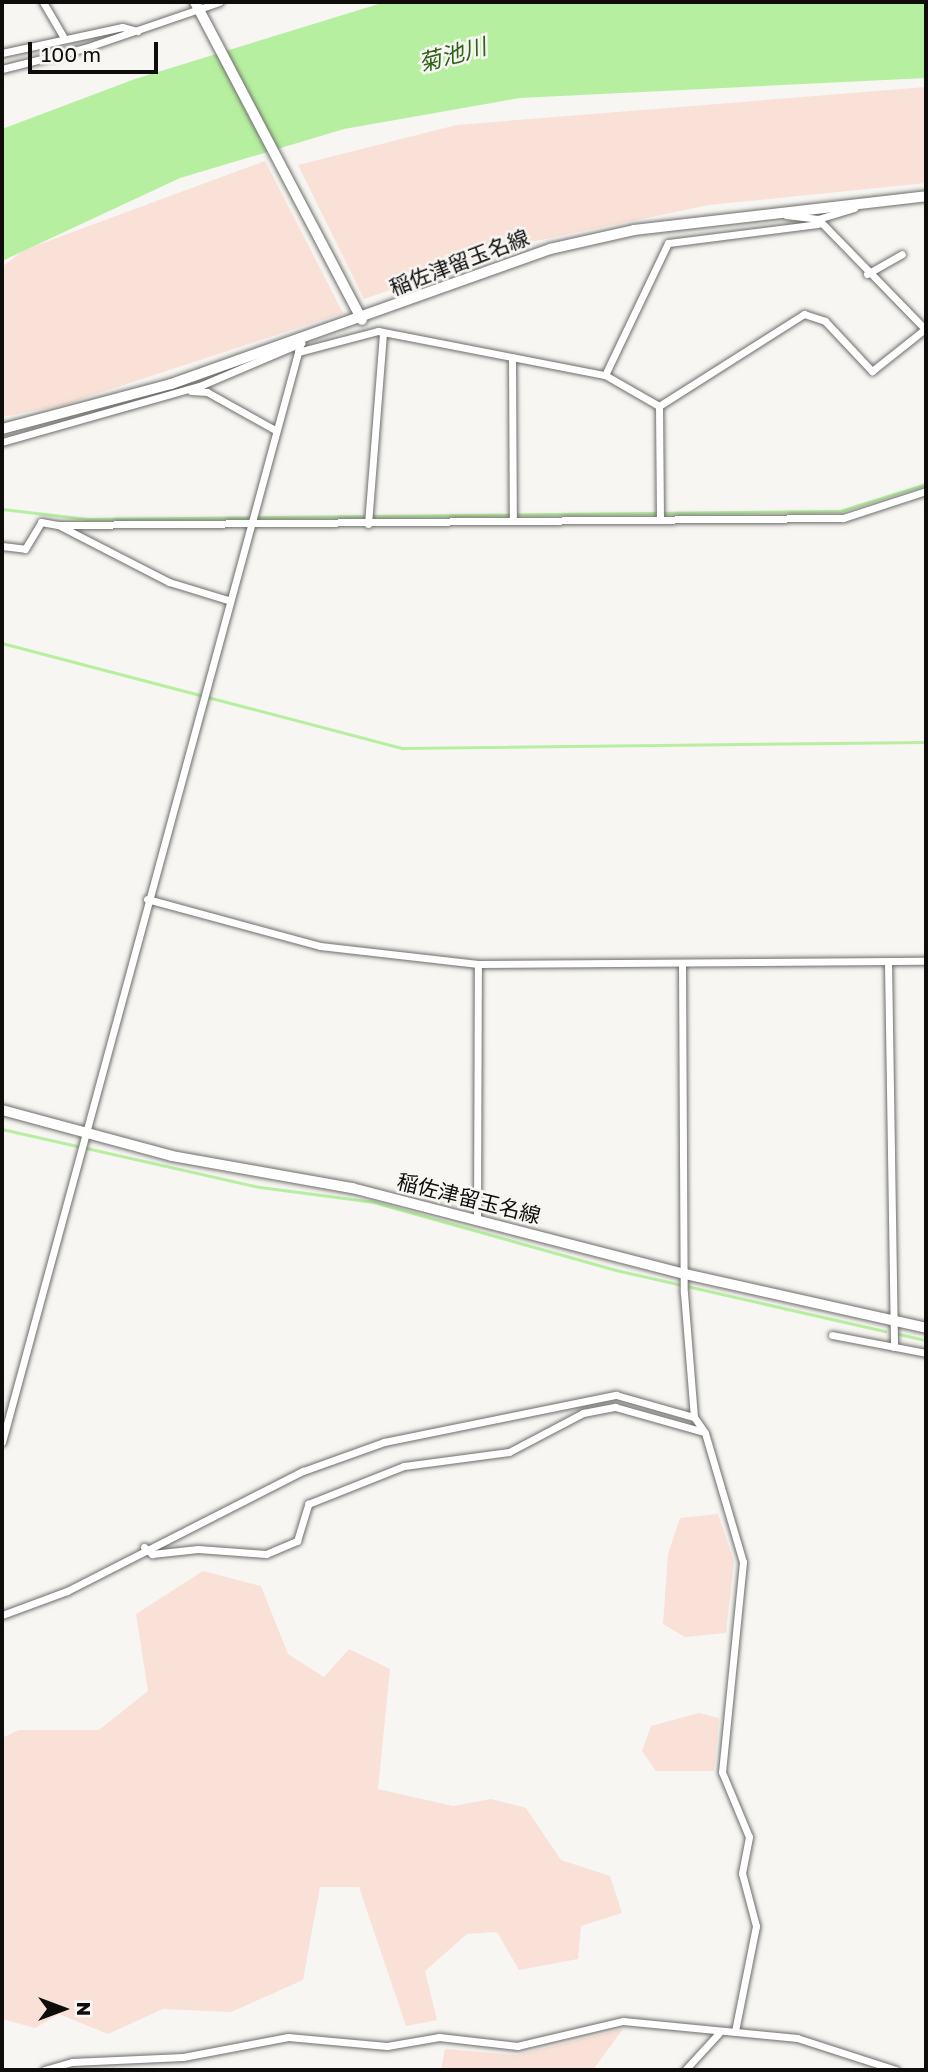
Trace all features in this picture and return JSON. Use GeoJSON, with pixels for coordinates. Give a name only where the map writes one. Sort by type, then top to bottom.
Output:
{"type":"FeatureCollection","features":[{"type":"Feature","properties":{"kind":"main road"},"geometry":{"type":"LineString","coordinates":[[198,10],[362,320]]}},
{"type":"Feature","properties":{"kind":"main road","name":"稲佐津留玉名線"},"geometry":{"type":"LineString","coordinates":[[2,429],[136,395],[362,320],[550,249],[762,213],[926,195]]}},
{"type":"Feature","properties":{"kind":"main road","name":"稲佐津留玉名線"},"geometry":{"type":"LineString","coordinates":[[2,1110],[82,1132],[477,1220],[684,1278],[926,1328]]}},
{"type":"Feature","properties":{"kind":"street"},"geometry":{"type":"LineString","coordinates":[[43,2],[64,38]]}},
{"type":"Feature","properties":{"kind":"street"},"geometry":{"type":"LineString","coordinates":[[2,69],[138,31],[219,2]]}},
{"type":"Feature","properties":{"kind":"street"},"geometry":{"type":"LineString","coordinates":[[2,53],[122,27],[138,31]]}},
{"type":"Feature","properties":{"kind":"street"},"geometry":{"type":"LineString","coordinates":[[605,374],[668,243],[818,222],[878,200]]}},
{"type":"Feature","properties":{"kind":"street"},"geometry":{"type":"LineString","coordinates":[[659,406],[804,314],[825,321],[873,371],[926,329],[867,274],[818,222],[762,213]]}},
{"type":"Feature","properties":{"kind":"street"},"geometry":{"type":"LineString","coordinates":[[867,274],[902,254]]}},
{"type":"Feature","properties":{"kind":"street"},"geometry":{"type":"LineString","coordinates":[[298,352],[378,331],[383,335],[605,374],[659,406]]}},
{"type":"Feature","properties":{"kind":"street"},"geometry":{"type":"LineString","coordinates":[[368,522],[383,335]]}},
{"type":"Feature","properties":{"kind":"street"},"geometry":{"type":"LineString","coordinates":[[2,1442],[82,1132],[301,340]]}},
{"type":"Feature","properties":{"kind":"street"},"geometry":{"type":"LineString","coordinates":[[2,442],[185,391],[301,340]]}},
{"type":"Feature","properties":{"kind":"street"},"geometry":{"type":"LineString","coordinates":[[512,357],[513,520]]}},
{"type":"Feature","properties":{"kind":"street"},"geometry":{"type":"LineString","coordinates":[[185,391],[207,392],[275,430]]}},
{"type":"Feature","properties":{"kind":"street"},"geometry":{"type":"LineString","coordinates":[[659,406],[660,519]]}},
{"type":"Feature","properties":{"kind":"street"},"geometry":{"type":"LineString","coordinates":[[2,546],[25,549],[41,522],[58,525],[842,518],[926,491]]}},
{"type":"Feature","properties":{"kind":"street"},"geometry":{"type":"LineString","coordinates":[[58,525],[169,582],[228,600]]}},
{"type":"Feature","properties":{"kind":"street"},"geometry":{"type":"LineString","coordinates":[[148,900],[320,946],[478,964],[926,961]]}},
{"type":"Feature","properties":{"kind":"street"},"geometry":{"type":"LineString","coordinates":[[888,962],[891,1321],[894,1347]]}},
{"type":"Feature","properties":{"kind":"street"},"geometry":{"type":"LineString","coordinates":[[682,963],[684,1293],[694,1417],[704,1432],[743,1562],[722,1772],[749,1837],[742,1874],[756,1926],[735,2031]]}},
{"type":"Feature","properties":{"kind":"street"},"geometry":{"type":"LineString","coordinates":[[477,1220],[478,964]]}},
{"type":"Feature","properties":{"kind":"street"},"geometry":{"type":"LineString","coordinates":[[832,1335],[926,1353]]}},
{"type":"Feature","properties":{"kind":"street"},"geometry":{"type":"LineString","coordinates":[[2,1615],[67,1591],[144,1547],[303,1471],[384,1442],[616,1395],[694,1417]]}},
{"type":"Feature","properties":{"kind":"street"},"geometry":{"type":"LineString","coordinates":[[144,1547],[152,1553],[198,1549],[266,1554],[297,1541],[308,1504],[404,1466],[509,1452],[593,1411],[615,1407],[704,1432]]}},
{"type":"Feature","properties":{"kind":"street"},"geometry":{"type":"LineString","coordinates":[[44,2070],[72,2062],[103,2067],[288,2037],[387,2046],[439,2037],[517,2046],[622,2021],[719,2033],[735,2031],[797,2038],[897,2070]]}},
{"type":"Feature","properties":{"kind":"street"},"geometry":{"type":"LineString","coordinates":[[685,2070],[719,2033]]}},
{"type":"Feature","properties":{"kind":"shaded area"},"geometry":{"type":"Polygon","coordinates":[[[926,87],[926,183],[709,205],[526,243],[364,299],[298,165],[457,125],[926,87]]]}},
{"type":"Feature","properties":{"kind":"shaded area"},"geometry":{"type":"Polygon","coordinates":[[[265,161],[343,313],[63,405],[2,417],[2,267],[24,250],[265,161]]]}},
{"type":"Feature","properties":{"kind":"shaded area"},"geometry":{"type":"Polygon","coordinates":[[[718,1514],[734,1561],[726,1633],[685,1637],[663,1624],[668,1554],[680,1518],[718,1514]]]}},
{"type":"Feature","properties":{"kind":"shaded area"},"geometry":{"type":"Polygon","coordinates":[[[203,1571],[261,1586],[288,1654],[324,1677],[349,1649],[390,1669],[378,1789],[453,1806],[491,1799],[526,1808],[561,1860],[610,1876],[622,1913],[581,1926],[578,1959],[519,1970],[497,1932],[467,1934],[425,1971],[437,2020],[406,2026],[359,1887],[320,1887],[303,1980],[231,2012],[163,2009],[108,2034],[59,2014],[35,2028],[2,2019],[2,1738],[19,1730],[99,1730],[148,1691],[136,1614],[203,1571]]]}},
{"type":"Feature","properties":{"kind":"shaded area"},"geometry":{"type":"Polygon","coordinates":[[[699,1713],[719,1718],[714,1771],[656,1771],[642,1751],[651,1726],[699,1713]]]}},
{"type":"Feature","properties":{"kind":"shaded area"},"geometry":{"type":"Polygon","coordinates":[[[623,2029],[593,2070],[441,2070],[445,2049],[516,2055],[623,2029]]]}},
{"type":"Feature","properties":{"kind":"water","name":"菊池川"},"geometry":{"type":"Polygon","coordinates":[[[385,2],[926,2],[926,78],[520,98],[344,129],[180,178],[2,261],[2,129],[135,79],[385,2]]]}},
{"type":"Feature","properties":{"kind":"waterway"},"geometry":{"type":"LineString","coordinates":[[2,509],[89,519],[840,511],[926,484]]}},
{"type":"Feature","properties":{"kind":"waterway"},"geometry":{"type":"LineString","coordinates":[[2,643],[402,748],[926,742]]}},
{"type":"Feature","properties":{"kind":"waterway"},"geometry":{"type":"LineString","coordinates":[[2,1129],[260,1187],[374,1202],[616,1270],[885,1331]]}},
{"type":"Feature","properties":{"kind":"waterway"},"geometry":{"type":"LineString","coordinates":[[899,1334],[926,1340]]}}]}
